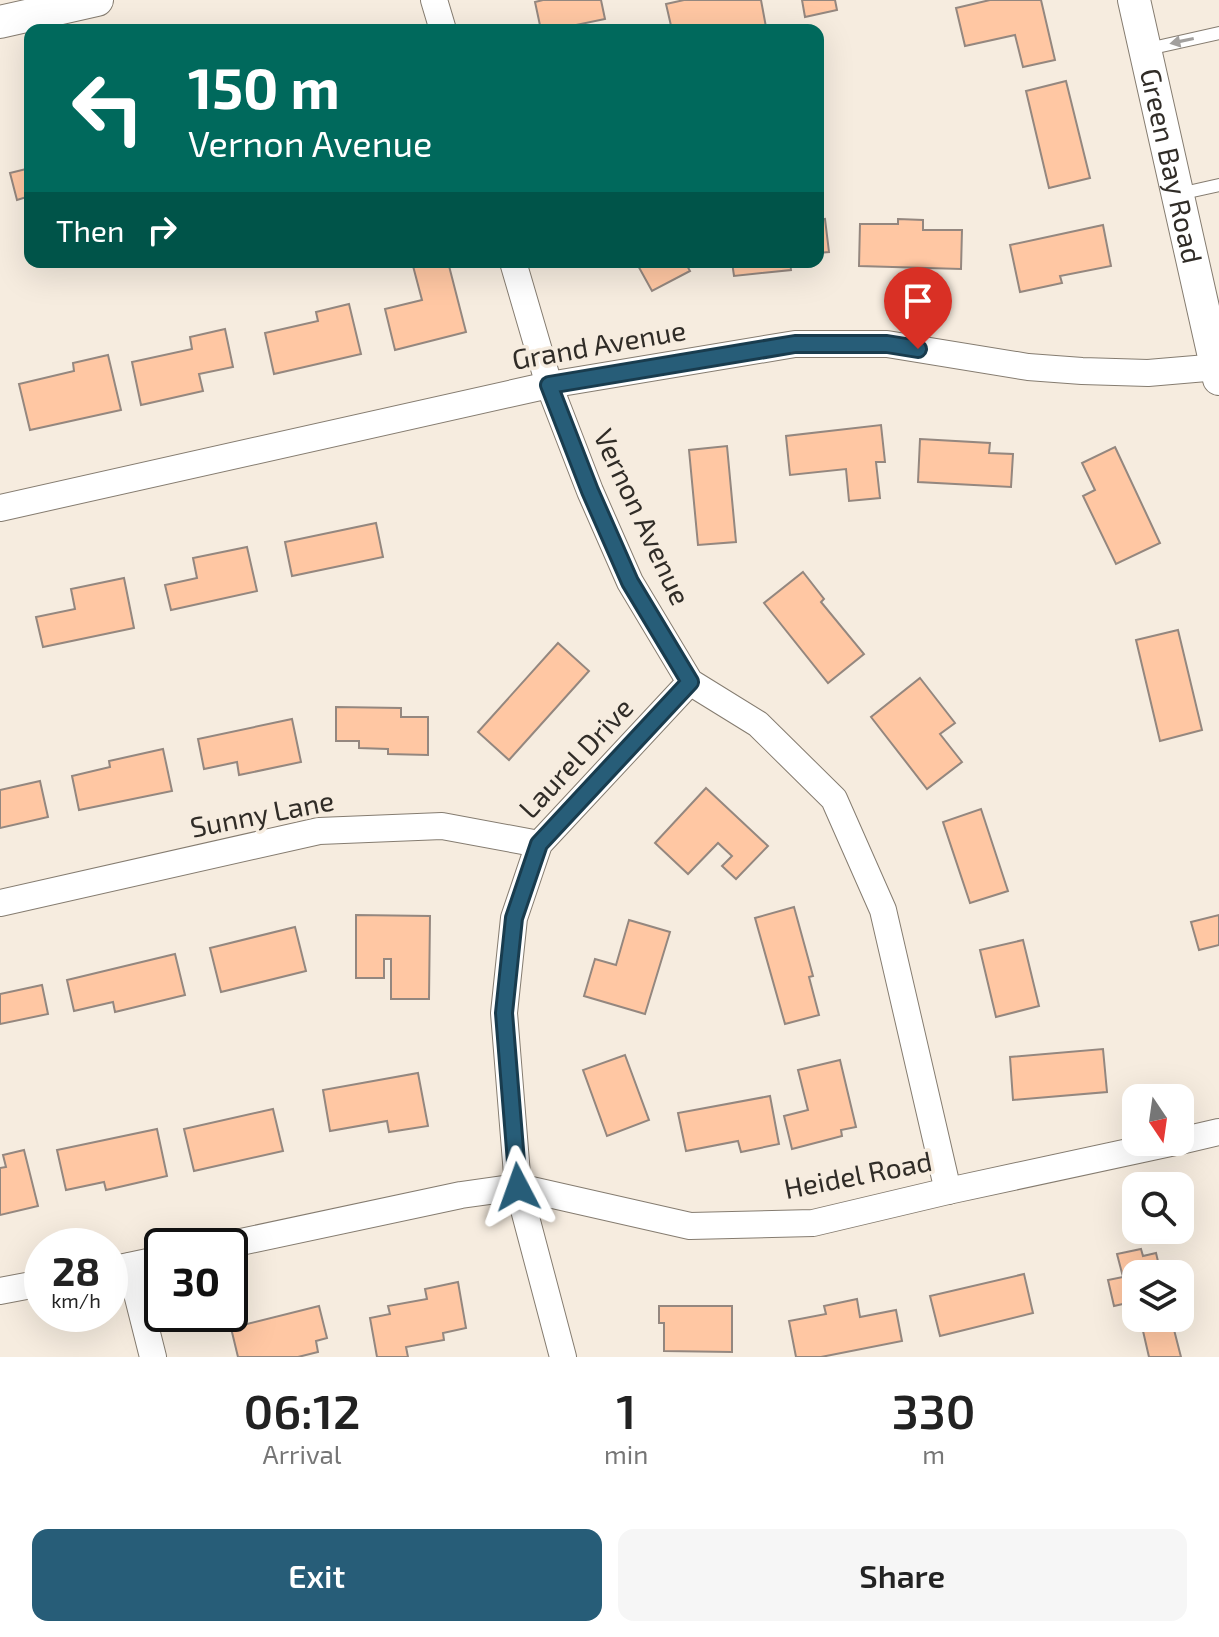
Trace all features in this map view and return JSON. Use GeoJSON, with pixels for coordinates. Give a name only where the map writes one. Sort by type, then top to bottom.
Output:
{"type":"FeatureCollection","features":[{"type":"Feature","properties":{"kind":"street"},"geometry":{"type":"LineString","coordinates":[[0,22],[97,0]]}},
{"type":"Feature","properties":{"kind":"street"},"geometry":{"type":"LineString","coordinates":[[434,0],[441,24]]}},
{"type":"Feature","properties":{"kind":"street","name":"Green Bay Road"},"geometry":{"type":"LineString","coordinates":[[1134,0],[1218,371]]}},
{"type":"Feature","properties":{"kind":"street","name":"Vernon Avenue"},"geometry":{"type":"LineString","coordinates":[[515,268],[549,385],[590,491],[630,582],[690,682],[758,724],[834,799],[883,910],[948,1191]]}},
{"type":"Feature","properties":{"kind":"street","name":"Grand Avenue"},"geometry":{"type":"LineString","coordinates":[[0,508],[549,385],[795,344],[887,344],[1028,367],[1082,371],[1218,371]]}},
{"type":"Feature","properties":{"kind":"street","name":"Laurel Drive"},"geometry":{"type":"LineString","coordinates":[[563,1357],[518,1187],[504,1013],[514,918],[539,844],[690,682]]}},
{"type":"Feature","properties":{"kind":"street","name":"Sunny Lane"},"geometry":{"type":"LineString","coordinates":[[0,903],[319,831],[442,826],[539,844]]}},
{"type":"Feature","properties":{"kind":"street","name":"Heidel Road"},"geometry":{"type":"LineString","coordinates":[[1194,1137],[1219,1132]]}},
{"type":"Feature","properties":{"kind":"street","name":"Heidel Road"},"geometry":{"type":"LineString","coordinates":[[248,1240],[461,1195],[518,1187],[690,1226],[813,1223],[1122,1153]]}},
{"type":"Feature","properties":{"kind":"street"},"geometry":{"type":"LineString","coordinates":[[0,1291],[24,1286]]}},
{"type":"Feature","properties":{"kind":"street"},"geometry":{"type":"LineString","coordinates":[[128,1290],[153,1357]]}},
{"type":"Feature","properties":{"kind":"lane"},"geometry":{"type":"LineString","coordinates":[[1145,49],[1219,33]]}},
{"type":"Feature","properties":{"kind":"lane"},"geometry":{"type":"LineString","coordinates":[[1177,194],[1219,185]]}},
{"type":"Feature","properties":{"kind":"building"},"geometry":{"type":"Polygon","coordinates":[[[601,0],[605,19],[581,24],[540,24],[535,2],[601,0]]]}},
{"type":"Feature","properties":{"kind":"building"},"geometry":{"type":"Polygon","coordinates":[[[684,0],[761,0],[765,24],[671,24],[666,4],[684,0]]]}},
{"type":"Feature","properties":{"kind":"building"},"geometry":{"type":"Polygon","coordinates":[[[802,0],[835,0],[837,10],[805,17],[802,0]]]}},
{"type":"Feature","properties":{"kind":"building"},"geometry":{"type":"Polygon","coordinates":[[[990,0],[1041,0],[1055,60],[1023,67],[1015,35],[965,46],[956,8],[990,0]]]}},
{"type":"Feature","properties":{"kind":"building"},"geometry":{"type":"Polygon","coordinates":[[[1066,81],[1090,178],[1049,188],[1026,91],[1066,81]]]}},
{"type":"Feature","properties":{"kind":"building"},"geometry":{"type":"Polygon","coordinates":[[[24,170],[24,198],[17,200],[10,173],[24,170]]]}},
{"type":"Feature","properties":{"kind":"building"},"geometry":{"type":"Polygon","coordinates":[[[824,219],[829,252],[824,252],[824,219]]]}},
{"type":"Feature","properties":{"kind":"building"},"geometry":{"type":"Polygon","coordinates":[[[898,219],[923,220],[923,230],[962,230],[961,269],[859,266],[860,224],[898,224],[898,219]]]}},
{"type":"Feature","properties":{"kind":"building"},"geometry":{"type":"Polygon","coordinates":[[[1103,225],[1111,266],[1060,276],[1062,283],[1020,292],[1010,245],[1103,225]]]}},
{"type":"Feature","properties":{"kind":"building"},"geometry":{"type":"Polygon","coordinates":[[[414,268],[450,268],[466,332],[395,350],[385,309],[422,300],[414,268]]]}},
{"type":"Feature","properties":{"kind":"building"},"geometry":{"type":"Polygon","coordinates":[[[639,268],[688,268],[690,271],[652,291],[639,268]]]}},
{"type":"Feature","properties":{"kind":"building"},"geometry":{"type":"Polygon","coordinates":[[[733,268],[791,270],[734,276],[733,268]]]}},
{"type":"Feature","properties":{"kind":"building"},"geometry":{"type":"Polygon","coordinates":[[[349,304],[361,354],[274,374],[265,333],[318,321],[316,312],[349,304]]]}},
{"type":"Feature","properties":{"kind":"building"},"geometry":{"type":"Polygon","coordinates":[[[225,329],[233,367],[199,374],[203,391],[141,405],[132,362],[192,349],[190,337],[225,329]]]}},
{"type":"Feature","properties":{"kind":"building"},"geometry":{"type":"Polygon","coordinates":[[[108,355],[121,410],[30,430],[19,384],[74,371],[73,363],[108,355]]]}},
{"type":"Feature","properties":{"kind":"building"},"geometry":{"type":"Polygon","coordinates":[[[881,425],[885,462],[876,462],[880,498],[849,501],[846,469],[790,475],[786,436],[881,425]]]}},
{"type":"Feature","properties":{"kind":"building"},"geometry":{"type":"Polygon","coordinates":[[[920,439],[990,443],[989,453],[1013,454],[1011,487],[918,482],[920,439]]]}},
{"type":"Feature","properties":{"kind":"building"},"geometry":{"type":"Polygon","coordinates":[[[727,446],[736,542],[698,545],[689,450],[727,446]]]}},
{"type":"Feature","properties":{"kind":"building"},"geometry":{"type":"Polygon","coordinates":[[[1115,447],[1160,543],[1116,564],[1083,496],[1095,490],[1082,463],[1115,447]]]}},
{"type":"Feature","properties":{"kind":"building"},"geometry":{"type":"Polygon","coordinates":[[[376,523],[383,557],[292,576],[285,542],[376,523]]]}},
{"type":"Feature","properties":{"kind":"building"},"geometry":{"type":"Polygon","coordinates":[[[247,547],[257,591],[171,610],[165,585],[197,578],[193,558],[247,547]]]}},
{"type":"Feature","properties":{"kind":"building"},"geometry":{"type":"Polygon","coordinates":[[[803,572],[824,599],[821,602],[864,654],[828,683],[764,603],[803,572]]]}},
{"type":"Feature","properties":{"kind":"building"},"geometry":{"type":"Polygon","coordinates":[[[124,578],[134,628],[43,647],[36,617],[75,609],[71,589],[124,578]]]}},
{"type":"Feature","properties":{"kind":"building"},"geometry":{"type":"Polygon","coordinates":[[[1178,630],[1202,730],[1160,741],[1136,640],[1178,630]]]}},
{"type":"Feature","properties":{"kind":"building"},"geometry":{"type":"Polygon","coordinates":[[[558,643],[589,671],[509,760],[478,732],[558,643]]]}},
{"type":"Feature","properties":{"kind":"building"},"geometry":{"type":"Polygon","coordinates":[[[920,678],[955,723],[940,734],[962,762],[927,789],[871,717],[920,678]]]}},
{"type":"Feature","properties":{"kind":"building"},"geometry":{"type":"Polygon","coordinates":[[[336,707],[401,708],[401,717],[428,717],[428,755],[388,754],[388,749],[359,748],[359,741],[336,741],[336,707]]]}},
{"type":"Feature","properties":{"kind":"building"},"geometry":{"type":"Polygon","coordinates":[[[292,719],[301,762],[239,775],[237,762],[204,769],[198,739],[292,719]]]}},
{"type":"Feature","properties":{"kind":"building"},"geometry":{"type":"Polygon","coordinates":[[[163,749],[172,791],[79,810],[72,776],[110,767],[109,761],[163,749]]]}},
{"type":"Feature","properties":{"kind":"building"},"geometry":{"type":"Polygon","coordinates":[[[40,781],[48,817],[0,828],[0,790],[40,781]]]}},
{"type":"Feature","properties":{"kind":"building"},"geometry":{"type":"Polygon","coordinates":[[[706,788],[768,846],[736,879],[722,866],[732,856],[718,843],[688,874],[655,843],[706,788]]]}},
{"type":"Feature","properties":{"kind":"building"},"geometry":{"type":"Polygon","coordinates":[[[981,809],[1008,891],[970,903],[943,822],[981,809]]]}},
{"type":"Feature","properties":{"kind":"building"},"geometry":{"type":"Polygon","coordinates":[[[794,907],[813,976],[809,977],[819,1015],[785,1024],[755,918],[794,907]]]}},
{"type":"Feature","properties":{"kind":"building"},"geometry":{"type":"Polygon","coordinates":[[[356,915],[430,916],[429,999],[391,999],[391,959],[384,959],[384,978],[356,978],[356,915]]]}},
{"type":"Feature","properties":{"kind":"building"},"geometry":{"type":"Polygon","coordinates":[[[1219,915],[1219,945],[1199,950],[1191,922],[1219,915]]]}},
{"type":"Feature","properties":{"kind":"building"},"geometry":{"type":"Polygon","coordinates":[[[629,920],[670,932],[645,1014],[584,996],[595,959],[616,965],[629,920]]]}},
{"type":"Feature","properties":{"kind":"building"},"geometry":{"type":"Polygon","coordinates":[[[295,927],[306,971],[221,992],[210,948],[295,927]]]}},
{"type":"Feature","properties":{"kind":"building"},"geometry":{"type":"Polygon","coordinates":[[[1023,940],[1039,1006],[996,1017],[980,950],[1023,940]]]}},
{"type":"Feature","properties":{"kind":"building"},"geometry":{"type":"Polygon","coordinates":[[[175,954],[185,995],[115,1012],[113,1002],[74,1011],[67,980],[175,954]]]}},
{"type":"Feature","properties":{"kind":"building"},"geometry":{"type":"Polygon","coordinates":[[[42,985],[48,1014],[0,1024],[0,994],[42,985]]]}},
{"type":"Feature","properties":{"kind":"building"},"geometry":{"type":"Polygon","coordinates":[[[1103,1049],[1107,1092],[1013,1100],[1010,1057],[1103,1049]]]}},
{"type":"Feature","properties":{"kind":"building"},"geometry":{"type":"Polygon","coordinates":[[[625,1055],[649,1120],[607,1136],[583,1070],[625,1055]]]}},
{"type":"Feature","properties":{"kind":"building"},"geometry":{"type":"Polygon","coordinates":[[[840,1060],[856,1127],[841,1130],[842,1136],[792,1149],[784,1116],[808,1110],[798,1070],[840,1060]]]}},
{"type":"Feature","properties":{"kind":"building"},"geometry":{"type":"Polygon","coordinates":[[[418,1073],[428,1126],[389,1132],[387,1121],[330,1131],[323,1090],[418,1073]]]}},
{"type":"Feature","properties":{"kind":"building"},"geometry":{"type":"Polygon","coordinates":[[[770,1096],[779,1144],[741,1152],[738,1141],[686,1151],[678,1113],[770,1096]]]}},
{"type":"Feature","properties":{"kind":"building"},"geometry":{"type":"Polygon","coordinates":[[[273,1109],[283,1151],[194,1171],[184,1129],[273,1109]]]}},
{"type":"Feature","properties":{"kind":"building"},"geometry":{"type":"Polygon","coordinates":[[[157,1129],[167,1176],[106,1190],[104,1182],[66,1190],[57,1150],[157,1129]]]}},
{"type":"Feature","properties":{"kind":"building"},"geometry":{"type":"Polygon","coordinates":[[[24,1150],[38,1206],[0,1215],[0,1168],[6,1167],[3,1155],[24,1150]]]}},
{"type":"Feature","properties":{"kind":"building"},"geometry":{"type":"Polygon","coordinates":[[[1141,1249],[1143,1256],[1156,1253],[1158,1260],[1122,1260],[1122,1273],[1117,1254],[1141,1249]]]}},
{"type":"Feature","properties":{"kind":"building"},"geometry":{"type":"Polygon","coordinates":[[[1024,1274],[1033,1313],[940,1336],[930,1296],[1024,1274]]]}},
{"type":"Feature","properties":{"kind":"building"},"geometry":{"type":"Polygon","coordinates":[[[1122,1277],[1122,1304],[1114,1306],[1108,1280],[1122,1277]]]}},
{"type":"Feature","properties":{"kind":"building"},"geometry":{"type":"Polygon","coordinates":[[[458,1282],[466,1328],[443,1333],[444,1340],[406,1347],[408,1357],[377,1357],[370,1318],[390,1314],[388,1306],[427,1299],[425,1289],[458,1282]]]}},
{"type":"Feature","properties":{"kind":"building"},"geometry":{"type":"Polygon","coordinates":[[[857,1299],[860,1317],[896,1310],[902,1341],[821,1357],[796,1357],[789,1321],[826,1314],[824,1306],[857,1299]]]}},
{"type":"Feature","properties":{"kind":"building"},"geometry":{"type":"Polygon","coordinates":[[[319,1306],[327,1338],[316,1341],[318,1352],[298,1357],[238,1357],[232,1332],[248,1332],[248,1324],[319,1306]]]}},
{"type":"Feature","properties":{"kind":"building"},"geometry":{"type":"Polygon","coordinates":[[[659,1306],[732,1306],[732,1352],[664,1351],[664,1323],[659,1323],[659,1306]]]}},
{"type":"Feature","properties":{"kind":"building"},"geometry":{"type":"Polygon","coordinates":[[[1143,1332],[1175,1332],[1181,1357],[1149,1357],[1143,1332]]]}},
{"type":"Feature","properties":{"kind":"route"},"geometry":{"type":"LineString","coordinates":[[518,1187],[504,1013],[514,918],[539,844],[690,682],[630,582],[549,385],[795,344],[887,344],[918,349]]}}]}
